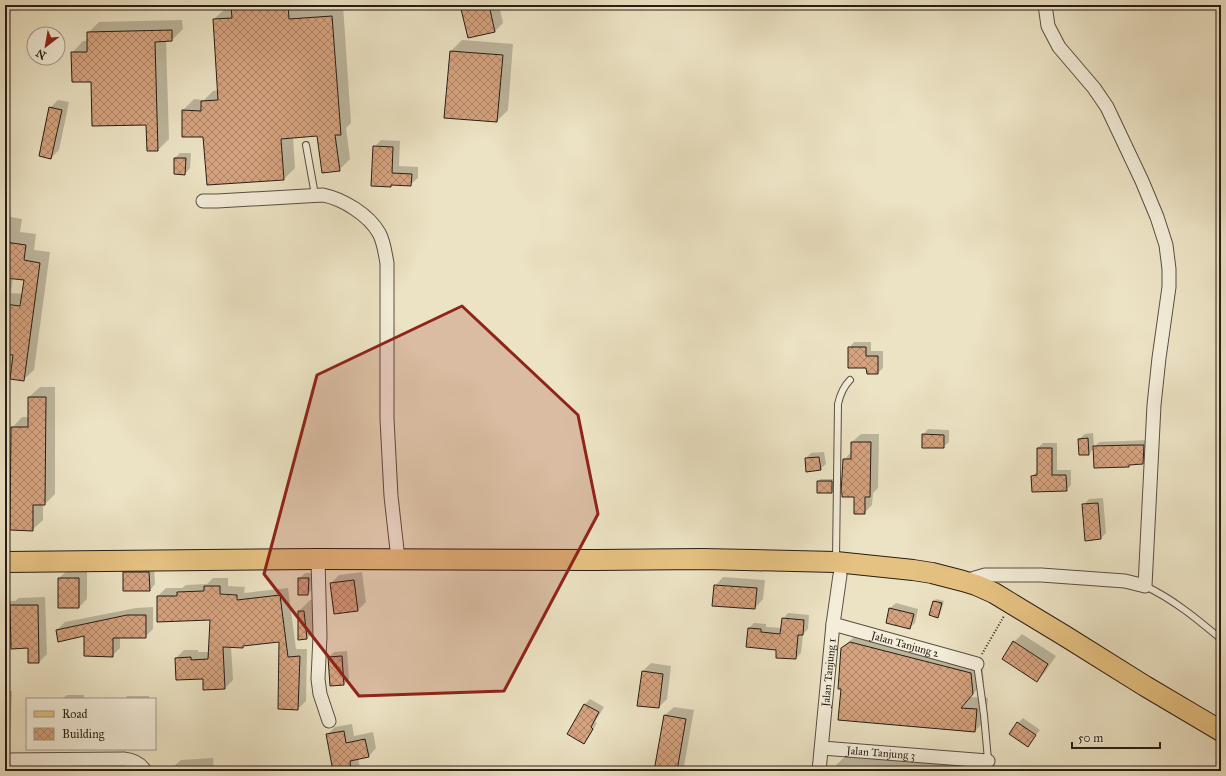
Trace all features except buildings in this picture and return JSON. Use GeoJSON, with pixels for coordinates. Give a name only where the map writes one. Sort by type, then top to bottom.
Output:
{"type":"FeatureCollection","features":[{"type":"Feature","properties":{"kind":"main road"},"geometry":{"type":"LineString","coordinates":[[5,562],[318,559],[702,559],[799,561],[826,568],[930,584],[970,596],[1145,686]]}},
{"type":"Feature","properties":{"kind":"main road"},"geometry":{"type":"LineString","coordinates":[[476,560],[537,567],[838,569],[845,572],[855,568],[870,566],[932,573],[976,585],[994,593],[1220,731]]}},
{"type":"Feature","properties":{"kind":"street"},"geometry":{"type":"LineString","coordinates":[[963,581],[986,575],[1035,575],[1104,579],[1145,586],[1154,406],[1169,288],[1169,269],[1166,245],[1157,217],[1145,188],[1107,107],[1094,88],[1059,47],[1048,26],[1044,5]]}},
{"type":"Feature","properties":{"kind":"street"},"geometry":{"type":"LineString","coordinates":[[203,200],[217,201],[323,195],[333,197],[355,209],[379,232],[384,246],[387,263],[387,419],[391,496],[398,559]]}},
{"type":"Feature","properties":{"kind":"street"},"geometry":{"type":"LineString","coordinates":[[318,559],[320,636],[318,680],[320,694],[329,721]]}},
{"type":"Feature","properties":{"kind":"street","name":"Jalan Tanjung 1"},"geometry":{"type":"LineString","coordinates":[[819,771],[838,569]]}},
{"type":"Feature","properties":{"kind":"street","name":"Jalan Tanjung 2"},"geometry":{"type":"LineString","coordinates":[[833,624],[976,664]]}},
{"type":"Feature","properties":{"kind":"street","name":"Jalan Tanjung 3"},"geometry":{"type":"LineString","coordinates":[[822,748],[989,766]]}},
{"type":"Feature","properties":{"kind":"street"},"geometry":{"type":"LineString","coordinates":[[5,760],[124,759],[133,760],[139,763],[145,771]]}},
{"type":"Feature","properties":{"kind":"lane"},"geometry":{"type":"LineString","coordinates":[[306,145],[315,195]]}},
{"type":"Feature","properties":{"kind":"lane"},"geometry":{"type":"LineString","coordinates":[[838,569],[838,404],[845,385],[850,380]]}},
{"type":"Feature","properties":{"kind":"lane"},"geometry":{"type":"LineString","coordinates":[[1145,586],[1161,593],[1175,602],[1221,639]]}},
{"type":"Feature","properties":{"kind":"lane"},"geometry":{"type":"LineString","coordinates":[[976,664],[984,715],[989,766]]}},
{"type":"Feature","properties":{"kind":"path"},"geometry":{"type":"LineString","coordinates":[[976,664],[1006,614]]}},
{"type":"Feature","properties":{"kind":"highlighted area"},"geometry":{"type":"Polygon","coordinates":[[[462,306],[578,415],[598,514],[504,691],[359,696],[264,574],[317,375],[462,306]]]}}]}
